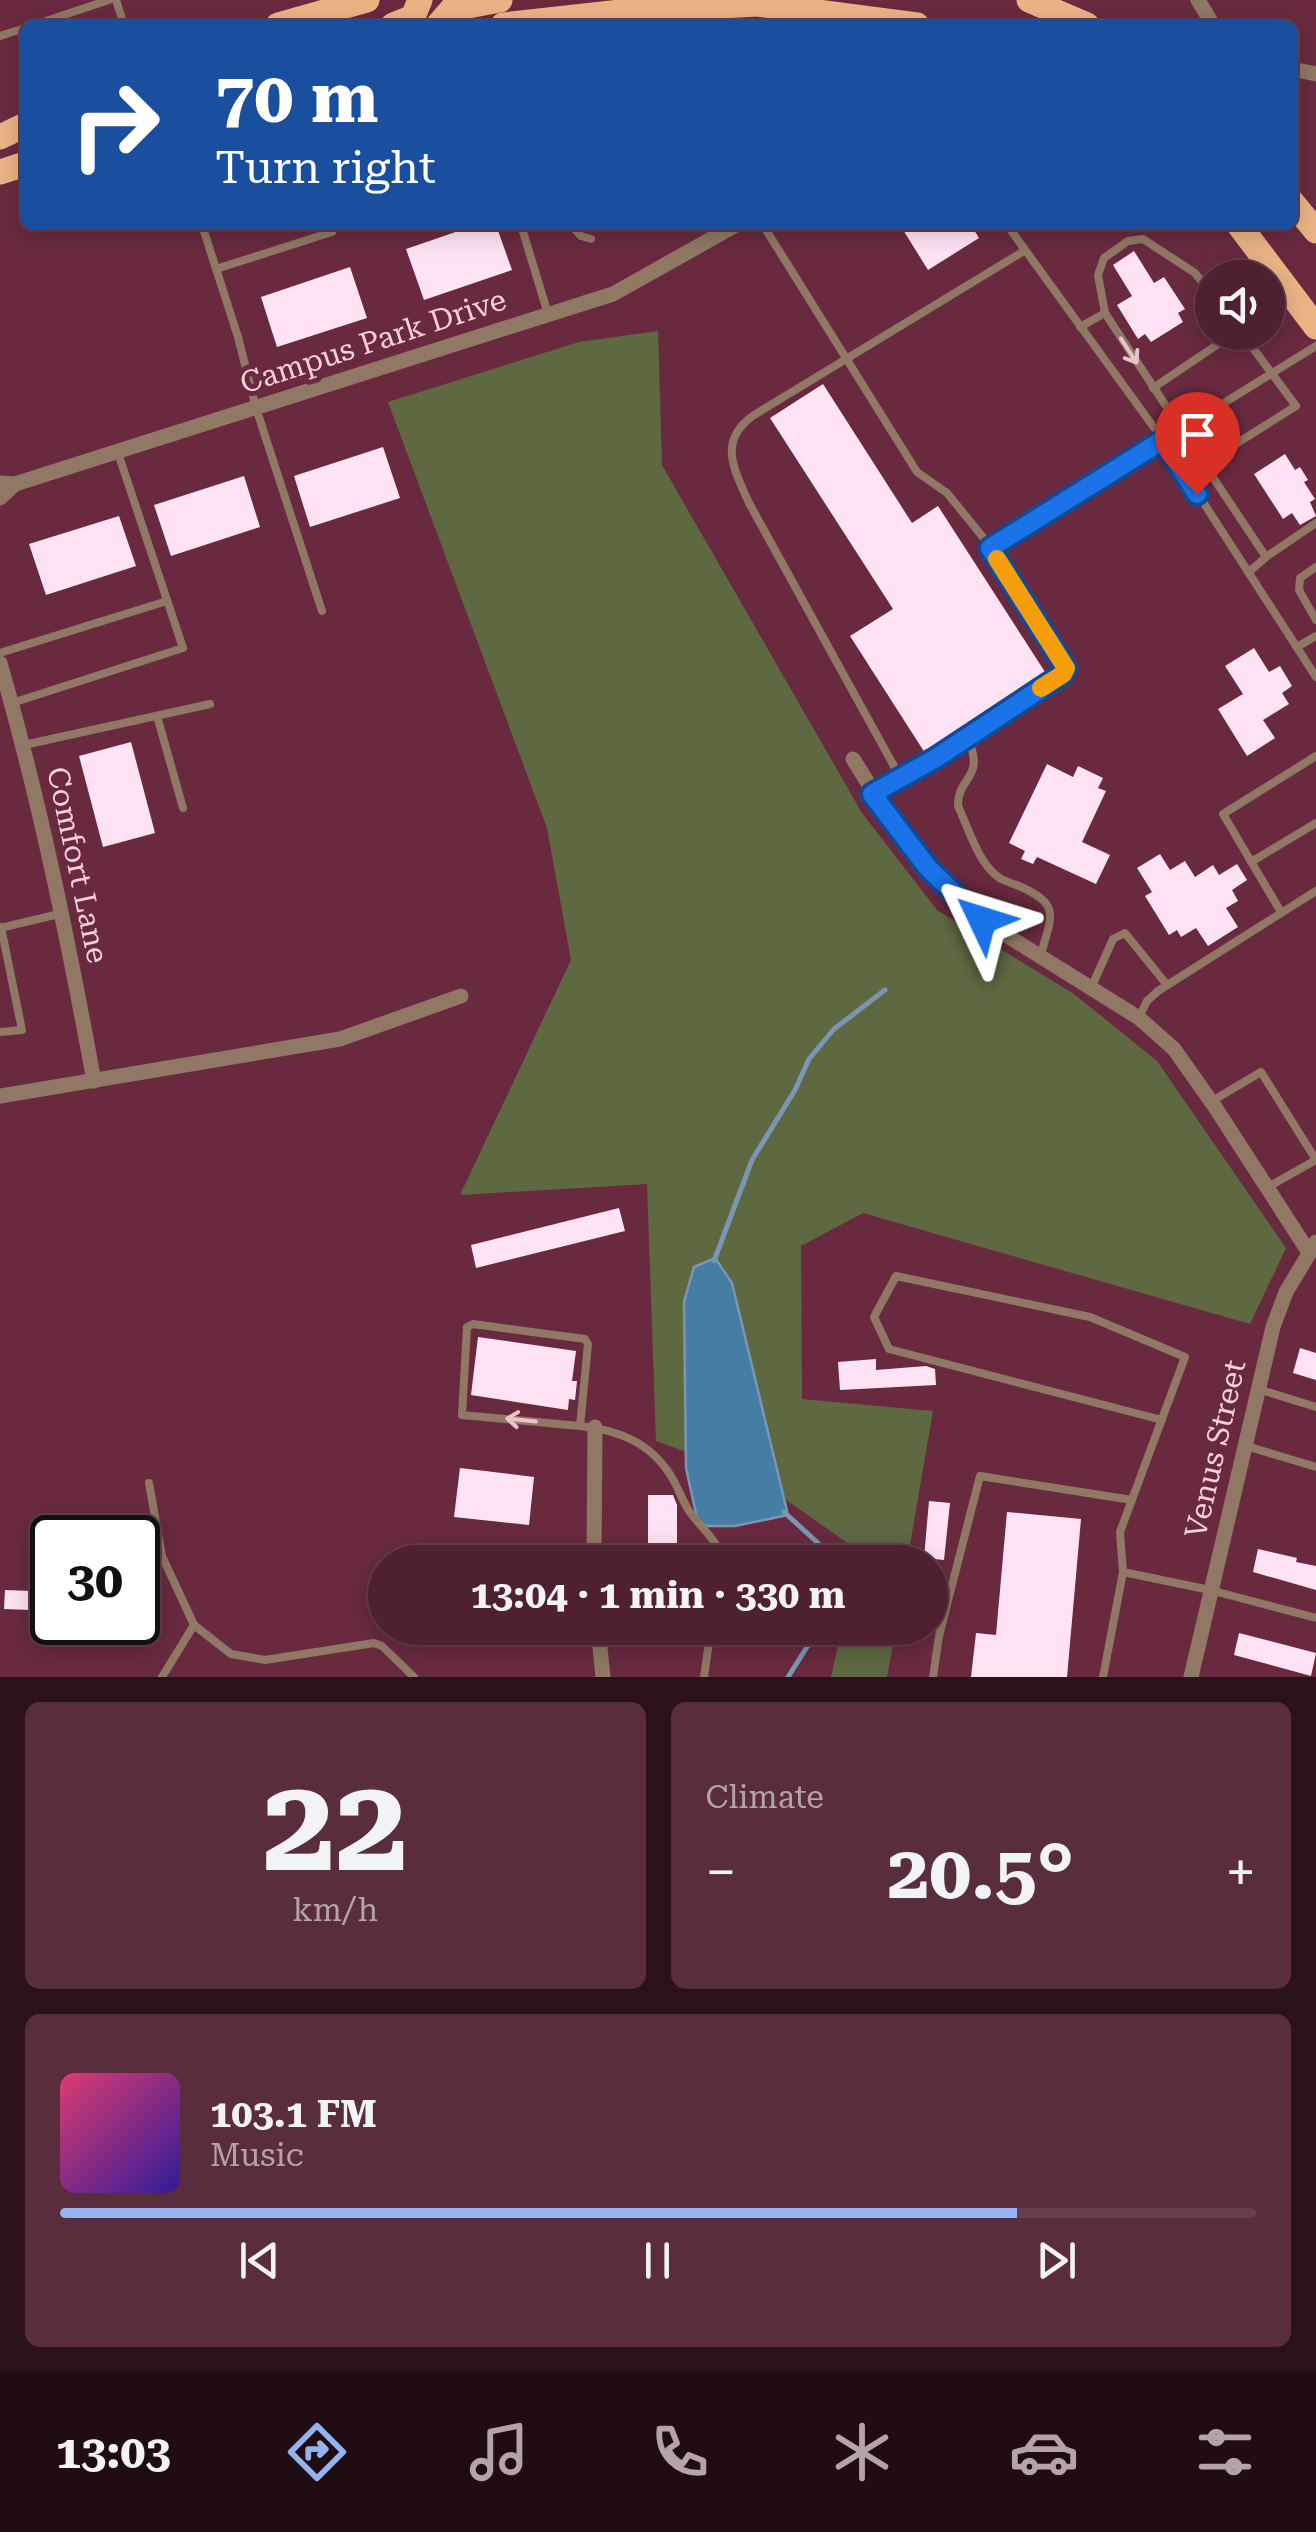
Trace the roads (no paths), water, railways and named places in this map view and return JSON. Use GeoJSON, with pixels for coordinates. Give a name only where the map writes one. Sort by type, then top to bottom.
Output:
{"type":"FeatureCollection","features":[{"type":"Feature","properties":{"kind":"highway"},"geometry":{"type":"LineString","coordinates":[[296,20],[367,0]]}},
{"type":"Feature","properties":{"kind":"highway"},"geometry":{"type":"LineString","coordinates":[[406,20],[413,17],[420,0]]}},
{"type":"Feature","properties":{"kind":"highway"},"geometry":{"type":"LineString","coordinates":[[442,20],[452,9],[500,0]]}},
{"type":"Feature","properties":{"kind":"highway"},"geometry":{"type":"LineString","coordinates":[[1029,0],[1075,20]]}},
{"type":"Feature","properties":{"kind":"highway"},"geometry":{"type":"LineString","coordinates":[[545,20],[629,10],[758,4],[868,20]]}},
{"type":"Feature","properties":{"kind":"highway"},"geometry":{"type":"LineString","coordinates":[[1298,209],[1316,231]]}},
{"type":"Feature","properties":{"kind":"highway"},"geometry":{"type":"LineString","coordinates":[[1243,230],[1316,328]]}},
{"type":"Feature","properties":{"kind":"street","name":"Campus Park Drive"},"geometry":{"type":"LineString","coordinates":[[0,498],[8,484],[612,294],[727,230]]}},
{"type":"Feature","properties":{"kind":"street","name":"Comfort Lane"},"geometry":{"type":"LineString","coordinates":[[0,663],[24,745],[63,913],[94,1081]]}},
{"type":"Feature","properties":{"kind":"street"},"geometry":{"type":"LineString","coordinates":[[852,759],[903,839],[954,896],[982,920],[1139,1018],[1174,1050],[1312,1246]]}},
{"type":"Feature","properties":{"kind":"street"},"geometry":{"type":"LineString","coordinates":[[0,1096],[340,1039],[461,996]]}},
{"type":"Feature","properties":{"kind":"street","name":"Venus Street"},"geometry":{"type":"LineString","coordinates":[[1191,1677],[1272,1328],[1312,1246]]}},
{"type":"Feature","properties":{"kind":"street"},"geometry":{"type":"LineString","coordinates":[[587,1427],[593,1545]]}},
{"type":"Feature","properties":{"kind":"street"},"geometry":{"type":"LineString","coordinates":[[600,1645],[603,1677]]}},
{"type":"Feature","properties":{"kind":"lane"},"geometry":{"type":"LineString","coordinates":[[50,20],[112,0]]}},
{"type":"Feature","properties":{"kind":"lane"},"geometry":{"type":"LineString","coordinates":[[204,230],[322,611]]}},
{"type":"Feature","properties":{"kind":"lane"},"geometry":{"type":"LineString","coordinates":[[216,269],[331,230]]}},
{"type":"Feature","properties":{"kind":"lane"},"geometry":{"type":"LineString","coordinates":[[523,230],[548,314]]}},
{"type":"Feature","properties":{"kind":"lane"},"geometry":{"type":"LineString","coordinates":[[576,230],[590,239]]}},
{"type":"Feature","properties":{"kind":"lane"},"geometry":{"type":"LineString","coordinates":[[765,230],[917,472],[947,493],[990,548],[1066,668],[1063,674],[967,737],[872,794]]}},
{"type":"Feature","properties":{"kind":"lane"},"geometry":{"type":"LineString","coordinates":[[1011,230],[1163,440],[1316,677]]}},
{"type":"Feature","properties":{"kind":"lane"},"geometry":{"type":"LineString","coordinates":[[1195,273],[1143,239],[1128,242],[1104,258],[1098,274],[1105,313],[1266,557]]}},
{"type":"Feature","properties":{"kind":"lane"},"geometry":{"type":"LineString","coordinates":[[900,776],[749,503],[734,466],[731,446],[737,427],[1024,251]]}},
{"type":"Feature","properties":{"kind":"lane"},"geometry":{"type":"LineString","coordinates":[[1080,328],[1105,313]]}},
{"type":"Feature","properties":{"kind":"lane"},"geometry":{"type":"LineString","coordinates":[[990,548],[1316,346]]}},
{"type":"Feature","properties":{"kind":"lane"},"geometry":{"type":"LineString","coordinates":[[1153,388],[1211,350]]}},
{"type":"Feature","properties":{"kind":"lane"},"geometry":{"type":"LineString","coordinates":[[1204,464],[1296,406],[1252,350]]}},
{"type":"Feature","properties":{"kind":"lane"},"geometry":{"type":"LineString","coordinates":[[12,703],[183,648],[118,452]]}},
{"type":"Feature","properties":{"kind":"lane"},"geometry":{"type":"LineString","coordinates":[[1249,572],[1316,523]]}},
{"type":"Feature","properties":{"kind":"lane"},"geometry":{"type":"LineString","coordinates":[[1316,568],[1300,578],[1299,590],[1316,620]]}},
{"type":"Feature","properties":{"kind":"lane"},"geometry":{"type":"LineString","coordinates":[[0,653],[167,601]]}},
{"type":"Feature","properties":{"kind":"lane"},"geometry":{"type":"LineString","coordinates":[[1297,648],[1316,636]]}},
{"type":"Feature","properties":{"kind":"lane"},"geometry":{"type":"LineString","coordinates":[[24,745],[210,704]]}},
{"type":"Feature","properties":{"kind":"lane"},"geometry":{"type":"LineString","coordinates":[[158,716],[183,808]]}},
{"type":"Feature","properties":{"kind":"lane"},"geometry":{"type":"LineString","coordinates":[[967,737],[974,752],[974,767],[958,798],[958,806],[986,864],[996,876],[1041,896],[1049,905],[1041,956]]}},
{"type":"Feature","properties":{"kind":"lane"},"geometry":{"type":"LineString","coordinates":[[1282,912],[1223,814],[1316,756]]}},
{"type":"Feature","properties":{"kind":"lane"},"geometry":{"type":"LineString","coordinates":[[1251,862],[1316,823]]}},
{"type":"Feature","properties":{"kind":"lane"},"geometry":{"type":"LineString","coordinates":[[1139,1018],[1147,1001],[1316,891]]}},
{"type":"Feature","properties":{"kind":"lane"},"geometry":{"type":"LineString","coordinates":[[0,1032],[22,1030],[0,927],[63,913]]}},
{"type":"Feature","properties":{"kind":"lane"},"geometry":{"type":"LineString","coordinates":[[1092,986],[1113,939],[1125,933],[1168,986]]}},
{"type":"Feature","properties":{"kind":"lane"},"geometry":{"type":"LineString","coordinates":[[1212,1102],[1260,1072],[1316,1160],[1268,1188]]}},
{"type":"Feature","properties":{"kind":"lane"},"geometry":{"type":"LineString","coordinates":[[1102,1677],[1123,1572],[1120,1532],[1186,1357],[1090,1318],[896,1276],[874,1316],[889,1349],[1162,1420]]}},
{"type":"Feature","properties":{"kind":"lane"},"geometry":{"type":"LineString","coordinates":[[587,1427],[585,1339],[472,1324],[467,1328],[462,1414],[587,1427],[644,1444],[717,1545]]}},
{"type":"Feature","properties":{"kind":"lane"},"geometry":{"type":"LineString","coordinates":[[1258,1389],[1316,1407]]}},
{"type":"Feature","properties":{"kind":"lane"},"geometry":{"type":"LineString","coordinates":[[1244,1445],[1316,1466]]}},
{"type":"Feature","properties":{"kind":"lane"},"geometry":{"type":"LineString","coordinates":[[934,1677],[938,1636],[980,1476],[1132,1500]]}},
{"type":"Feature","properties":{"kind":"lane"},"geometry":{"type":"LineString","coordinates":[[150,1483],[162,1556],[194,1624],[230,1654],[265,1660],[374,1643],[414,1677]]}},
{"type":"Feature","properties":{"kind":"lane"},"geometry":{"type":"LineString","coordinates":[[1123,1572],[1316,1618]]}},
{"type":"Feature","properties":{"kind":"lane"},"geometry":{"type":"LineString","coordinates":[[162,1677],[194,1624]]}},
{"type":"Feature","properties":{"kind":"lane"},"geometry":{"type":"LineString","coordinates":[[704,1677],[709,1645]]}},
{"type":"Feature","properties":{"kind":"water"},"geometry":{"type":"Polygon","coordinates":[[[715,1258],[732,1283],[788,1515],[735,1526],[706,1526],[697,1518],[686,1468],[684,1302],[694,1267],[715,1258]]]}},
{"type":"Feature","properties":{"kind":"waterway"},"geometry":{"type":"LineString","coordinates":[[714,1261],[752,1160],[795,1090],[809,1059],[834,1029],[885,990]]}},
{"type":"Feature","properties":{"kind":"waterway"},"geometry":{"type":"LineString","coordinates":[[784,1512],[819,1545]]}},
{"type":"Feature","properties":{"kind":"waterway"},"geometry":{"type":"LineString","coordinates":[[788,1677],[808,1645]]}}]}
